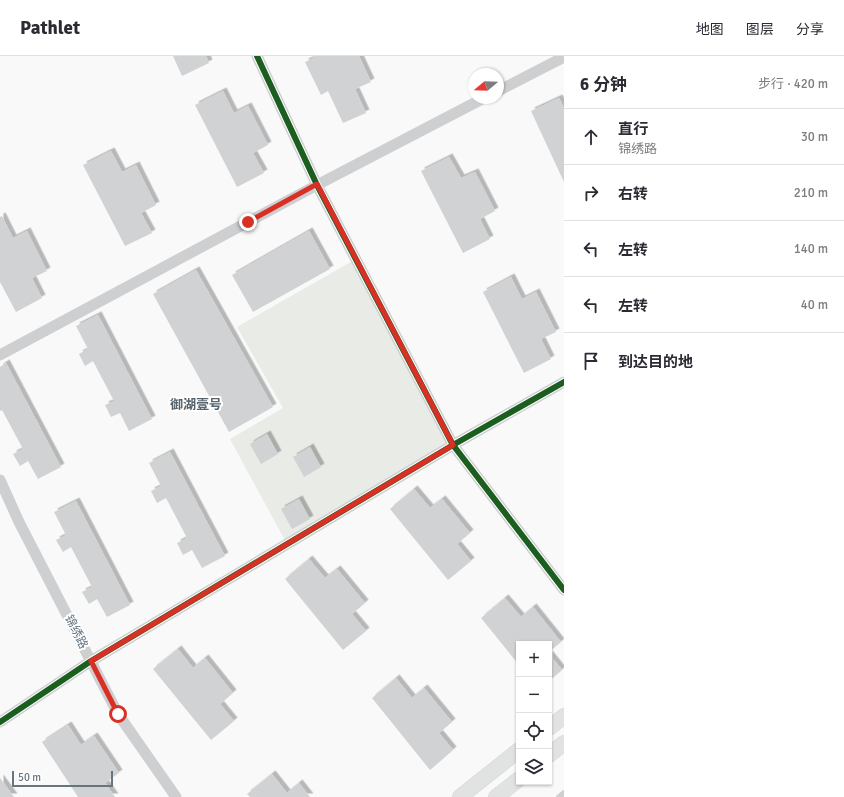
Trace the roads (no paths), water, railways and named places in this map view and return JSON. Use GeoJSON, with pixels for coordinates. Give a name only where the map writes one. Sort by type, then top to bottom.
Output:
{"type":"FeatureCollection","features":[{"type":"Feature","properties":{"kind":"main road"},"geometry":{"type":"LineString","coordinates":[[552,726],[564,716]]}},
{"type":"Feature","properties":{"kind":"main road"},"geometry":{"type":"LineString","coordinates":[[552,753],[564,743]]}},
{"type":"Feature","properties":{"kind":"main road"},"geometry":{"type":"LineString","coordinates":[[460,797],[516,752]]}},
{"type":"Feature","properties":{"kind":"main road"},"geometry":{"type":"LineString","coordinates":[[496,797],[516,781]]}},
{"type":"Feature","properties":{"kind":"street"},"geometry":{"type":"LineString","coordinates":[[258,56],[317,184],[453,445],[564,590]]}},
{"type":"Feature","properties":{"kind":"street"},"geometry":{"type":"LineString","coordinates":[[504,88],[564,57]]}},
{"type":"Feature","properties":{"kind":"street"},"geometry":{"type":"LineString","coordinates":[[0,355],[317,184],[472,104]]}},
{"type":"Feature","properties":{"kind":"street"},"geometry":{"type":"LineString","coordinates":[[0,722],[91,661],[453,445],[564,382]]}},
{"type":"Feature","properties":{"kind":"street","name":"锦绣路"},"geometry":{"type":"LineString","coordinates":[[0,480],[19,522],[118,714],[176,797]]}},
{"type":"Feature","properties":{"kind":"lane"},"geometry":{"type":"LineString","coordinates":[[560,797],[564,793]]}},
{"type":"Feature","properties":{"kind":"district","name":"御湖壹号"},"geometry":{"type":"Point","coordinates":[196,405]}}]}
